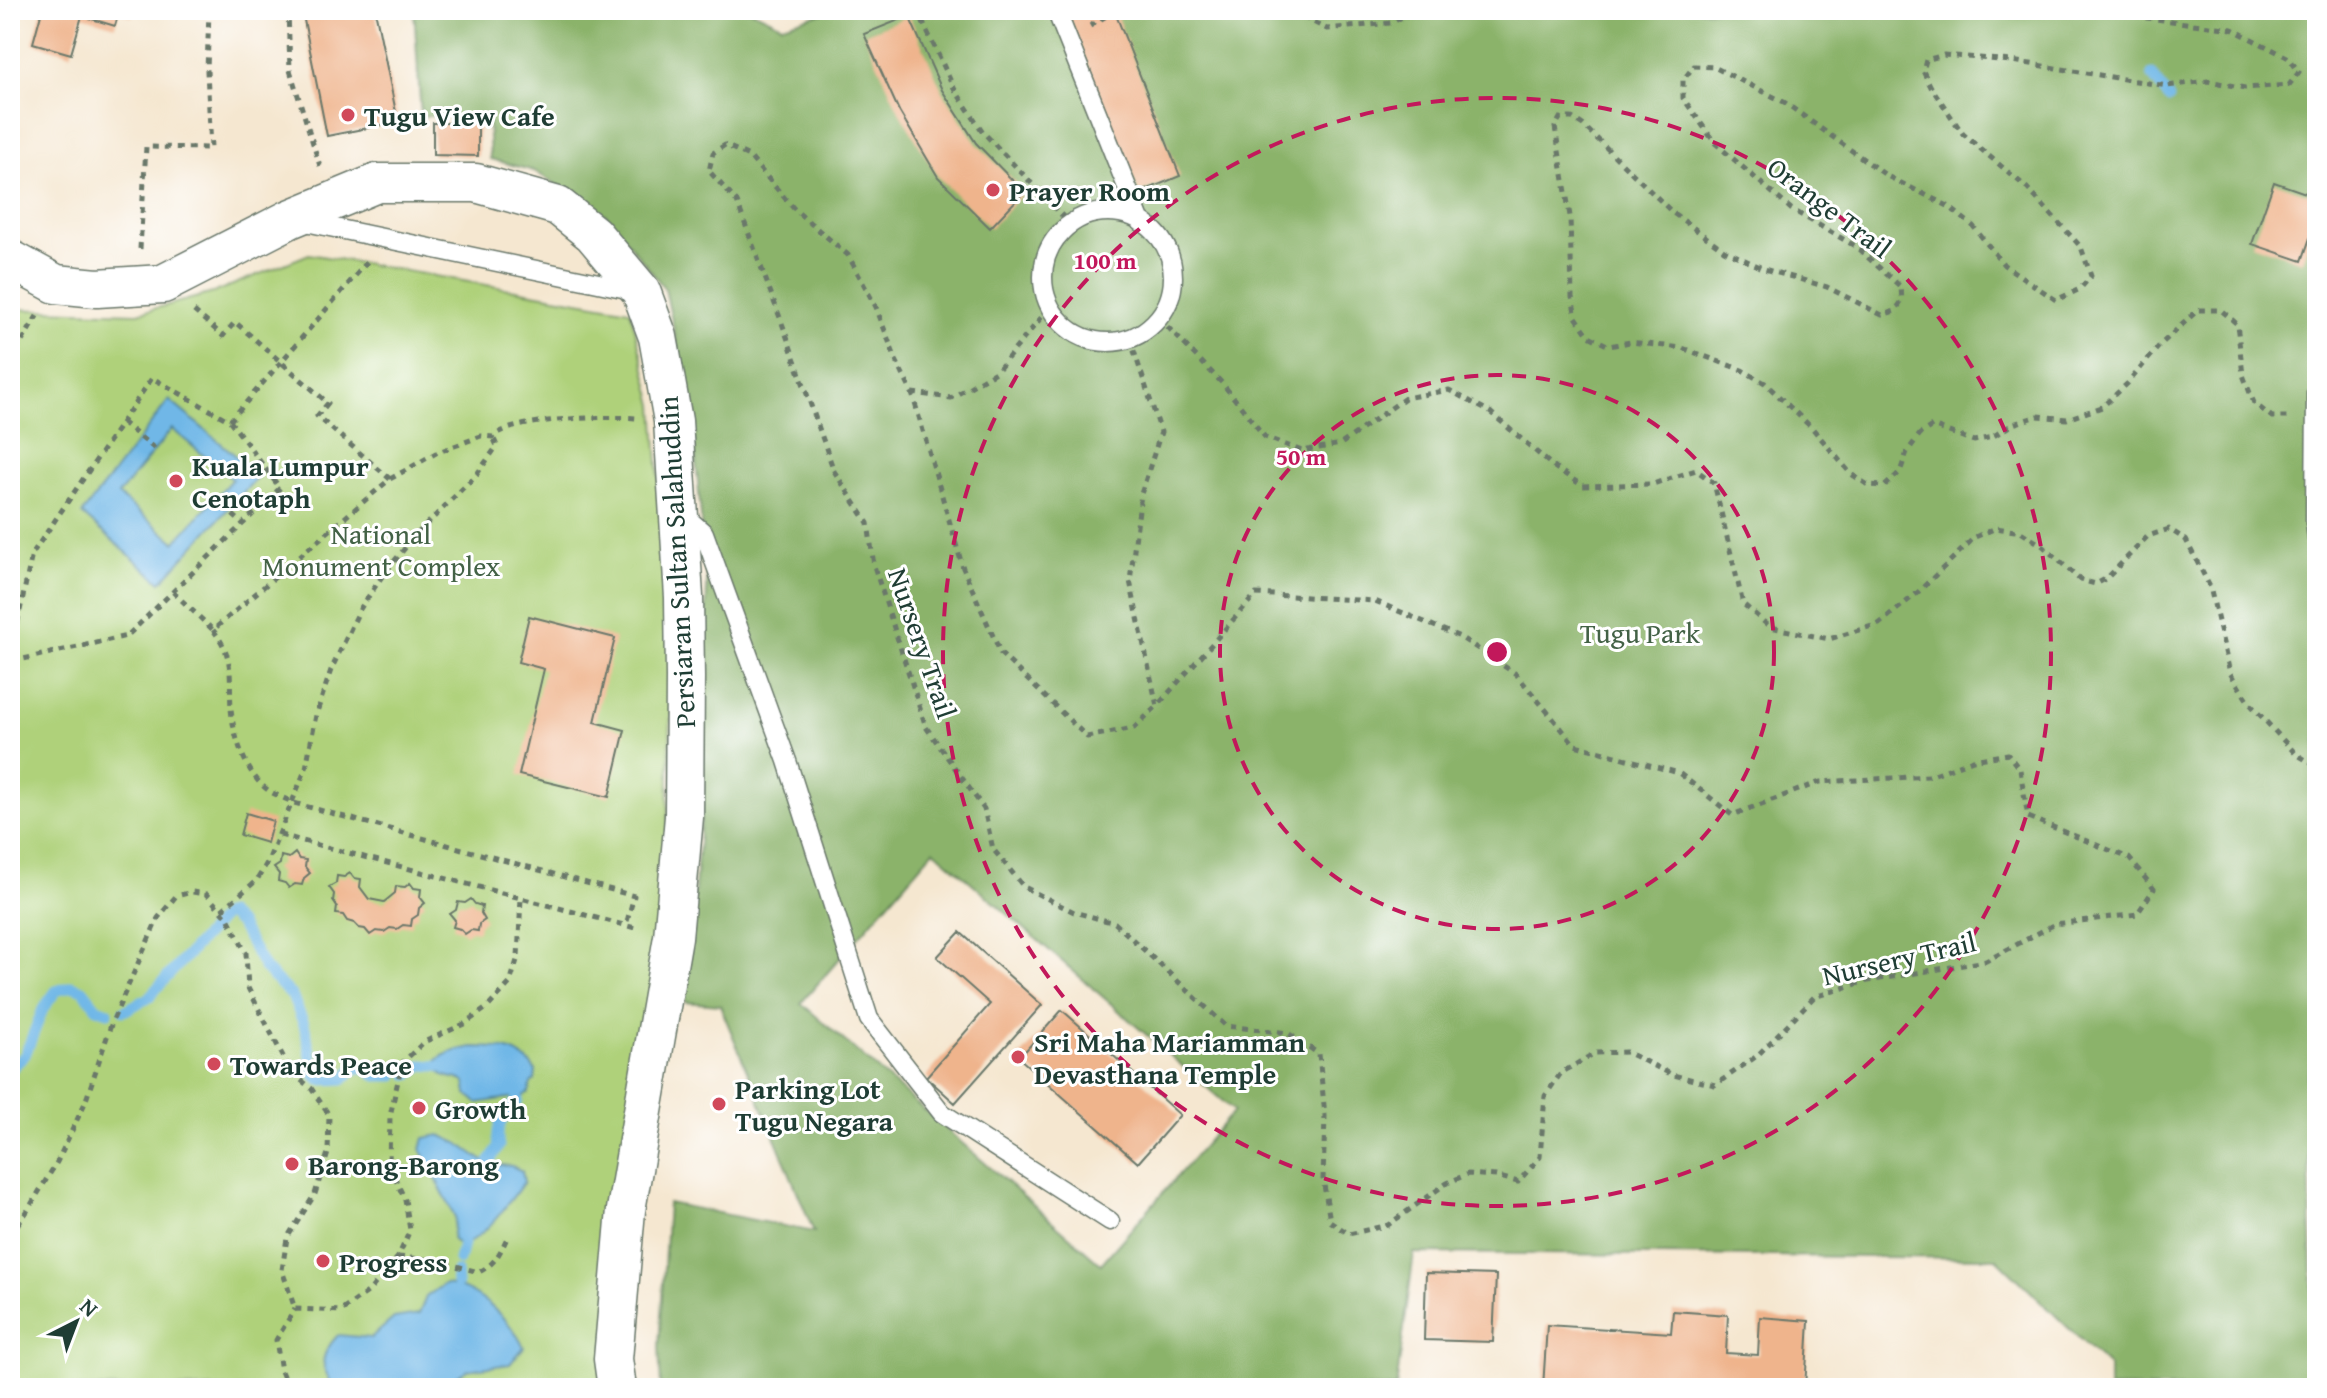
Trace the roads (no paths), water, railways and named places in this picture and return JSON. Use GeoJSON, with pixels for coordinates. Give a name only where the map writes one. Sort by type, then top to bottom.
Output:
{"type":"FeatureCollection","features":[{"type":"Feature","properties":{"kind":"street","name":"Persiaran Sultan Salahuddin"},"geometry":{"type":"LineString","coordinates":[[10,259],[56,284],[97,288],[150,285],[290,219],[377,183],[476,183],[558,206],[593,234],[641,291],[658,337],[673,421],[685,664],[684,802],[673,937],[626,1210],[613,1359],[617,1388]]}},
{"type":"Feature","properties":{"kind":"lane"},"geometry":{"type":"LineString","coordinates":[[1056,10],[1141,222],[1156,233],[1173,266],[1173,284],[1168,302],[1159,318],[1146,331],[1112,343],[1075,334],[1050,307],[1044,289],[1043,271],[1047,253],[1070,224],[1087,216],[1105,212],[1124,214],[1141,222]]}},
{"type":"Feature","properties":{"kind":"lane"},"geometry":{"type":"LineString","coordinates":[[290,219],[641,291]]}},
{"type":"Feature","properties":{"kind":"lane"},"geometry":{"type":"LineString","coordinates":[[2316,392],[2317,539]]}},
{"type":"Feature","properties":{"kind":"lane"},"geometry":{"type":"LineString","coordinates":[[678,512],[704,533],[787,761],[869,1019],[942,1113],[1110,1221]]}},
{"type":"Feature","properties":{"kind":"water"},"geometry":{"type":"Polygon","coordinates":[[[169,400],[259,475],[161,582],[82,514],[169,400]],[[172,429],[118,495],[175,542],[232,479],[172,429]]]}},
{"type":"Feature","properties":{"kind":"water"},"geometry":{"type":"Polygon","coordinates":[[[473,1047],[500,1048],[523,1057],[536,1071],[529,1092],[518,1100],[515,1097],[477,1103],[467,1094],[465,1082],[443,1075],[437,1067],[437,1062],[446,1054],[473,1047]]]}},
{"type":"Feature","properties":{"kind":"water"},"geometry":{"type":"Polygon","coordinates":[[[440,1135],[458,1143],[488,1164],[512,1166],[522,1171],[524,1182],[504,1209],[488,1227],[461,1247],[452,1239],[455,1217],[421,1149],[424,1138],[440,1135]]]}},
{"type":"Feature","properties":{"kind":"water"},"geometry":{"type":"Polygon","coordinates":[[[444,1284],[456,1286],[480,1298],[510,1326],[524,1347],[510,1364],[467,1370],[440,1388],[333,1388],[324,1360],[327,1349],[338,1335],[371,1338],[394,1318],[419,1314],[426,1297],[444,1284]]]}},
{"type":"Feature","properties":{"kind":"waterway"},"geometry":{"type":"LineString","coordinates":[[2152,75],[2169,98]]}},
{"type":"Feature","properties":{"kind":"waterway"},"geometry":{"type":"LineString","coordinates":[[228,914],[240,925],[265,969],[292,996],[304,1024],[315,1075],[320,1080],[344,1079],[352,1070],[363,1067],[377,1076],[394,1076]]}},
{"type":"Feature","properties":{"kind":"waterway"},"geometry":{"type":"LineString","coordinates":[[124,1011],[148,998],[224,915]]}},
{"type":"Feature","properties":{"kind":"waterway"},"geometry":{"type":"LineString","coordinates":[[10,1070],[25,1055],[43,1009],[56,991],[72,986],[83,990],[97,1008],[108,1012]]}},
{"type":"Feature","properties":{"kind":"waterway"},"geometry":{"type":"LineString","coordinates":[[408,1075],[423,1065],[448,1067]]}},
{"type":"Feature","properties":{"kind":"waterway"},"geometry":{"type":"LineString","coordinates":[[484,1177],[499,1146],[498,1132],[502,1121],[518,1100],[515,1086]]}},
{"type":"Feature","properties":{"kind":"waterway"},"geometry":{"type":"LineString","coordinates":[[459,1260],[465,1236]]}},
{"type":"Feature","properties":{"kind":"waterway"},"geometry":{"type":"LineString","coordinates":[[456,1272],[457,1284]]}},
{"type":"Feature","properties":{"kind":"place","name":"Tugu View Cafe"},"geometry":{"type":"Point","coordinates":[348,115]}},
{"type":"Feature","properties":{"kind":"place","name":"Prayer Room"},"geometry":{"type":"Point","coordinates":[993,190]}},
{"type":"Feature","properties":{"kind":"place","name":"Kuala Lumpur Cenotaph"},"geometry":{"type":"Point","coordinates":[176,481]}},
{"type":"Feature","properties":{"kind":"place","name":"Sri Maha Mariamman Devasthana Temple"},"geometry":{"type":"Point","coordinates":[1018,1057]}},
{"type":"Feature","properties":{"kind":"place","name":"Towards Peace"},"geometry":{"type":"Point","coordinates":[214,1064]}},
{"type":"Feature","properties":{"kind":"place","name":"Parking Lot Tugu Negara"},"geometry":{"type":"Point","coordinates":[719,1104]}},
{"type":"Feature","properties":{"kind":"place","name":"Growth"},"geometry":{"type":"Point","coordinates":[419,1108]}},
{"type":"Feature","properties":{"kind":"place","name":"Barong-Barong"},"geometry":{"type":"Point","coordinates":[292,1164]}},
{"type":"Feature","properties":{"kind":"place","name":"Progress"},"geometry":{"type":"Point","coordinates":[323,1261]}},
{"type":"Feature","properties":{"kind":"park label","name":"National Monument Complex"},"geometry":{"type":"Point","coordinates":[381,549]}},
{"type":"Feature","properties":{"kind":"park label","name":"Tugu Park"},"geometry":{"type":"Point","coordinates":[1640,632]}}]}
